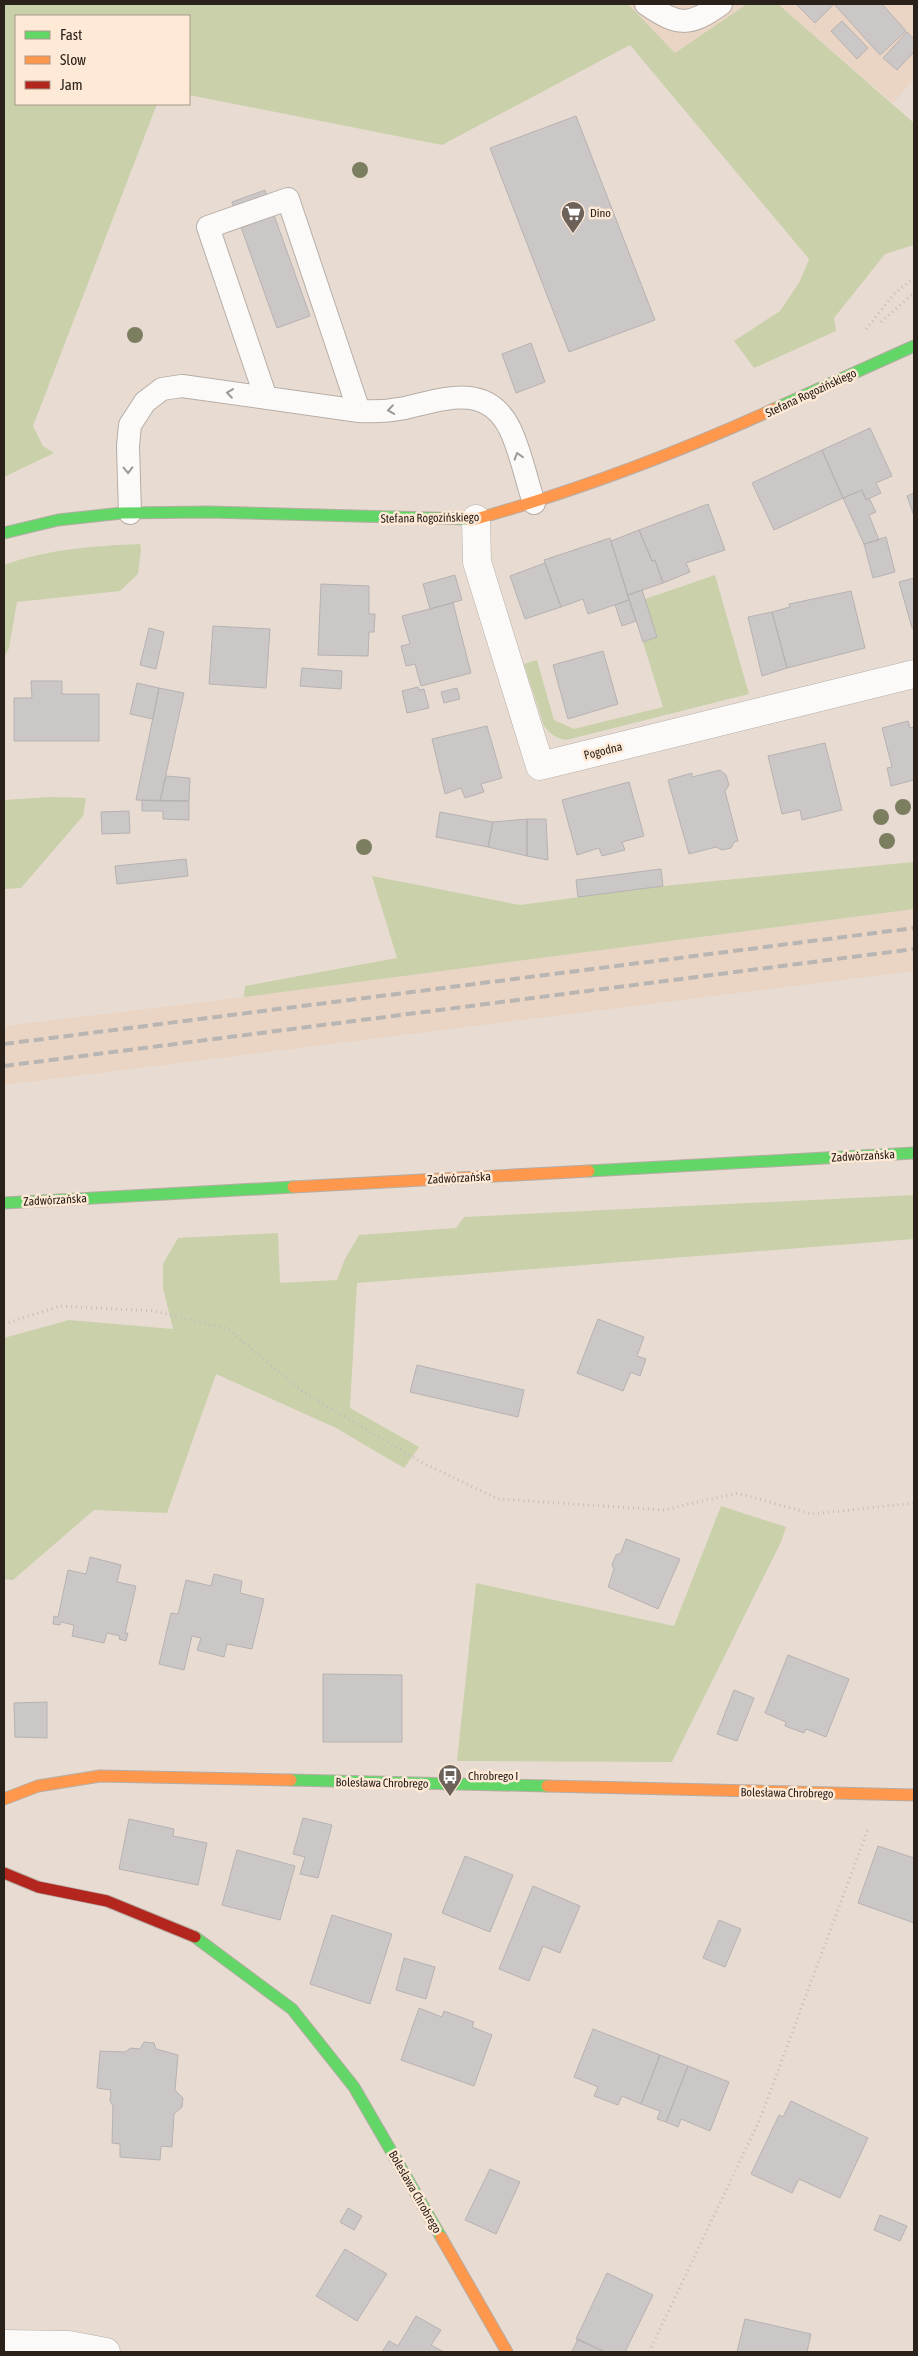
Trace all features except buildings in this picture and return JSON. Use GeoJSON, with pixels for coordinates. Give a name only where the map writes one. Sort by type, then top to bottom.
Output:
{"type":"FeatureCollection","features":[{"type":"Feature","properties":{"kind":"street","name":"Stefana Rogozińskiego"},"geometry":{"type":"LineString","coordinates":[[4,533],[58,520],[130,512],[476,519],[534,503],[603,480],[738,426],[914,346]]}},
{"type":"Feature","properties":{"kind":"street","name":"Pogodna"},"geometry":{"type":"LineString","coordinates":[[476,519],[477,562],[540,766],[914,674]]}},
{"type":"Feature","properties":{"kind":"street","name":"Zadwórzańska"},"geometry":{"type":"LineString","coordinates":[[4,1203],[914,1153]]}},
{"type":"Feature","properties":{"kind":"street","name":"Bolesława Chrobrego"},"geometry":{"type":"LineString","coordinates":[[4,1799],[20,1790],[100,1776],[880,1795],[914,1794]]}},
{"type":"Feature","properties":{"kind":"street","name":"Bolesława Chrobrego"},"geometry":{"type":"LineString","coordinates":[[4,1873],[38,1887],[107,1901],[198,1938],[292,2008],[354,2087],[507,2352]]}},
{"type":"Feature","properties":{"kind":"street"},"geometry":{"type":"LineString","coordinates":[[4,2344],[69,2345],[106,2352]]}},
{"type":"Feature","properties":{"kind":"lane"},"geometry":{"type":"LineString","coordinates":[[646,4],[670,19],[685,21],[702,18],[721,4]]}},
{"type":"Feature","properties":{"kind":"lane"},"geometry":{"type":"LineString","coordinates":[[266,398],[208,227],[288,199],[359,411]]}},
{"type":"Feature","properties":{"kind":"lane"},"geometry":{"type":"LineString","coordinates":[[130,512],[128,446],[130,425],[145,402],[162,389],[182,386],[359,411],[396,410],[436,399],[465,396],[482,400],[497,412],[510,429],[534,503]]}},
{"type":"Feature","properties":{"kind":"path"},"geometry":{"type":"LineString","coordinates":[[870,332],[863,334],[894,294],[914,278]]}},
{"type":"Feature","properties":{"kind":"path"},"geometry":{"type":"LineString","coordinates":[[878,325],[914,293]]}},
{"type":"Feature","properties":{"kind":"path"},"geometry":{"type":"LineString","coordinates":[[4,1324],[60,1306],[154,1311],[228,1328],[303,1392],[421,1462],[498,1499],[664,1510],[737,1493],[812,1514],[914,1503]]}},
{"type":"Feature","properties":{"kind":"path"},"geometry":{"type":"LineString","coordinates":[[649,2352],[727,2184],[760,2119],[880,1795]]}},
{"type":"Feature","properties":{"kind":"shaded area"},"geometry":{"type":"Polygon","coordinates":[[[628,4],[747,4],[675,53],[628,4]]]}},
{"type":"Feature","properties":{"kind":"shaded area"},"geometry":{"type":"Polygon","coordinates":[[[778,4],[914,4],[914,79],[893,103],[778,4]]]}},
{"type":"Feature","properties":{"kind":"shaded area"},"geometry":{"type":"Polygon","coordinates":[[[914,909],[914,971],[4,1085],[4,1026],[244,997],[914,909]]]}},
{"type":"Feature","properties":{"kind":"green space"},"geometry":{"type":"Polygon","coordinates":[[[4,4],[628,4],[675,53],[747,4],[778,4],[914,123],[914,245],[885,254],[834,318],[836,331],[754,368],[734,341],[780,311],[800,281],[809,259],[630,45],[442,145],[190,95],[190,15],[15,15],[15,105],[157,105],[33,426],[43,446],[54,453],[4,477],[4,4]]]}},
{"type":"Feature","properties":{"kind":"green space"},"geometry":{"type":"Polygon","coordinates":[[[140,544],[138,574],[120,591],[17,602],[9,648],[4,658],[4,565],[54,552],[88,547],[140,544]]]}},
{"type":"Feature","properties":{"kind":"green space"},"geometry":{"type":"Polygon","coordinates":[[[715,575],[749,694],[566,740],[554,736],[544,726],[524,664],[537,660],[554,720],[574,729],[663,707],[643,642],[657,637],[645,599],[715,575]]]}},
{"type":"Feature","properties":{"kind":"green space"},"geometry":{"type":"Polygon","coordinates":[[[51,797],[86,798],[83,816],[21,888],[4,889],[4,800],[51,797]]]}},
{"type":"Feature","properties":{"kind":"green space"},"geometry":{"type":"Polygon","coordinates":[[[914,862],[914,909],[244,997],[245,986],[397,958],[372,876],[520,905],[663,886],[914,862]]]}},
{"type":"Feature","properties":{"kind":"green space"},"geometry":{"type":"Polygon","coordinates":[[[914,1195],[914,1239],[357,1283],[350,1408],[419,1447],[404,1468],[336,1428],[216,1374],[167,1513],[94,1510],[13,1580],[4,1579],[4,1338],[69,1320],[173,1329],[163,1288],[163,1264],[178,1238],[278,1233],[280,1283],[337,1280],[345,1259],[359,1235],[456,1228],[464,1217],[914,1195]]]}},
{"type":"Feature","properties":{"kind":"green space"},"geometry":{"type":"Polygon","coordinates":[[[721,1506],[786,1527],[781,1542],[672,1762],[457,1761],[476,1583],[674,1626],[721,1506]]]}},
{"type":"Feature","properties":{"kind":"railway"},"geometry":{"type":"LineString","coordinates":[[4,1044],[914,928]]}},
{"type":"Feature","properties":{"kind":"railway"},"geometry":{"type":"LineString","coordinates":[[4,1066],[914,949]]}},
{"type":"Feature","properties":{"kind":"traffic: fast"},"geometry":{"type":"LineString","coordinates":[[774,409],[914,346]]}},
{"type":"Feature","properties":{"kind":"traffic: fast"},"geometry":{"type":"LineString","coordinates":[[4,533],[58,520],[122,513],[208,512],[468,519]]}},
{"type":"Feature","properties":{"kind":"traffic: fast"},"geometry":{"type":"LineString","coordinates":[[589,1171],[914,1153]]}},
{"type":"Feature","properties":{"kind":"traffic: fast"},"geometry":{"type":"LineString","coordinates":[[4,1203],[293,1187]]}},
{"type":"Feature","properties":{"kind":"traffic: fast"},"geometry":{"type":"LineString","coordinates":[[291,1780],[547,1786]]}},
{"type":"Feature","properties":{"kind":"traffic: fast"},"geometry":{"type":"LineString","coordinates":[[195,1937],[292,2009],[354,2087],[441,2237]]}},
{"type":"Feature","properties":{"kind":"traffic: slow"},"geometry":{"type":"LineString","coordinates":[[468,519],[476,519],[514,508],[627,470],[701,441],[774,409]]}},
{"type":"Feature","properties":{"kind":"traffic: slow"},"geometry":{"type":"LineString","coordinates":[[293,1187],[589,1171]]}},
{"type":"Feature","properties":{"kind":"traffic: slow"},"geometry":{"type":"LineString","coordinates":[[4,1799],[38,1786],[100,1776],[291,1780]]}},
{"type":"Feature","properties":{"kind":"traffic: slow"},"geometry":{"type":"LineString","coordinates":[[547,1786],[914,1795]]}},
{"type":"Feature","properties":{"kind":"traffic: slow"},"geometry":{"type":"LineString","coordinates":[[441,2237],[507,2352]]}},
{"type":"Feature","properties":{"kind":"traffic: jam"},"geometry":{"type":"LineString","coordinates":[[4,1873],[38,1887],[107,1901],[195,1937]]}},
{"type":"Feature","properties":{"kind":"place","name":"Dino"},"geometry":{"type":"Point","coordinates":[573,234]}},
{"type":"Feature","properties":{"kind":"place","name":"Chrobrego I"},"geometry":{"type":"Point","coordinates":[450,1797]}}]}
